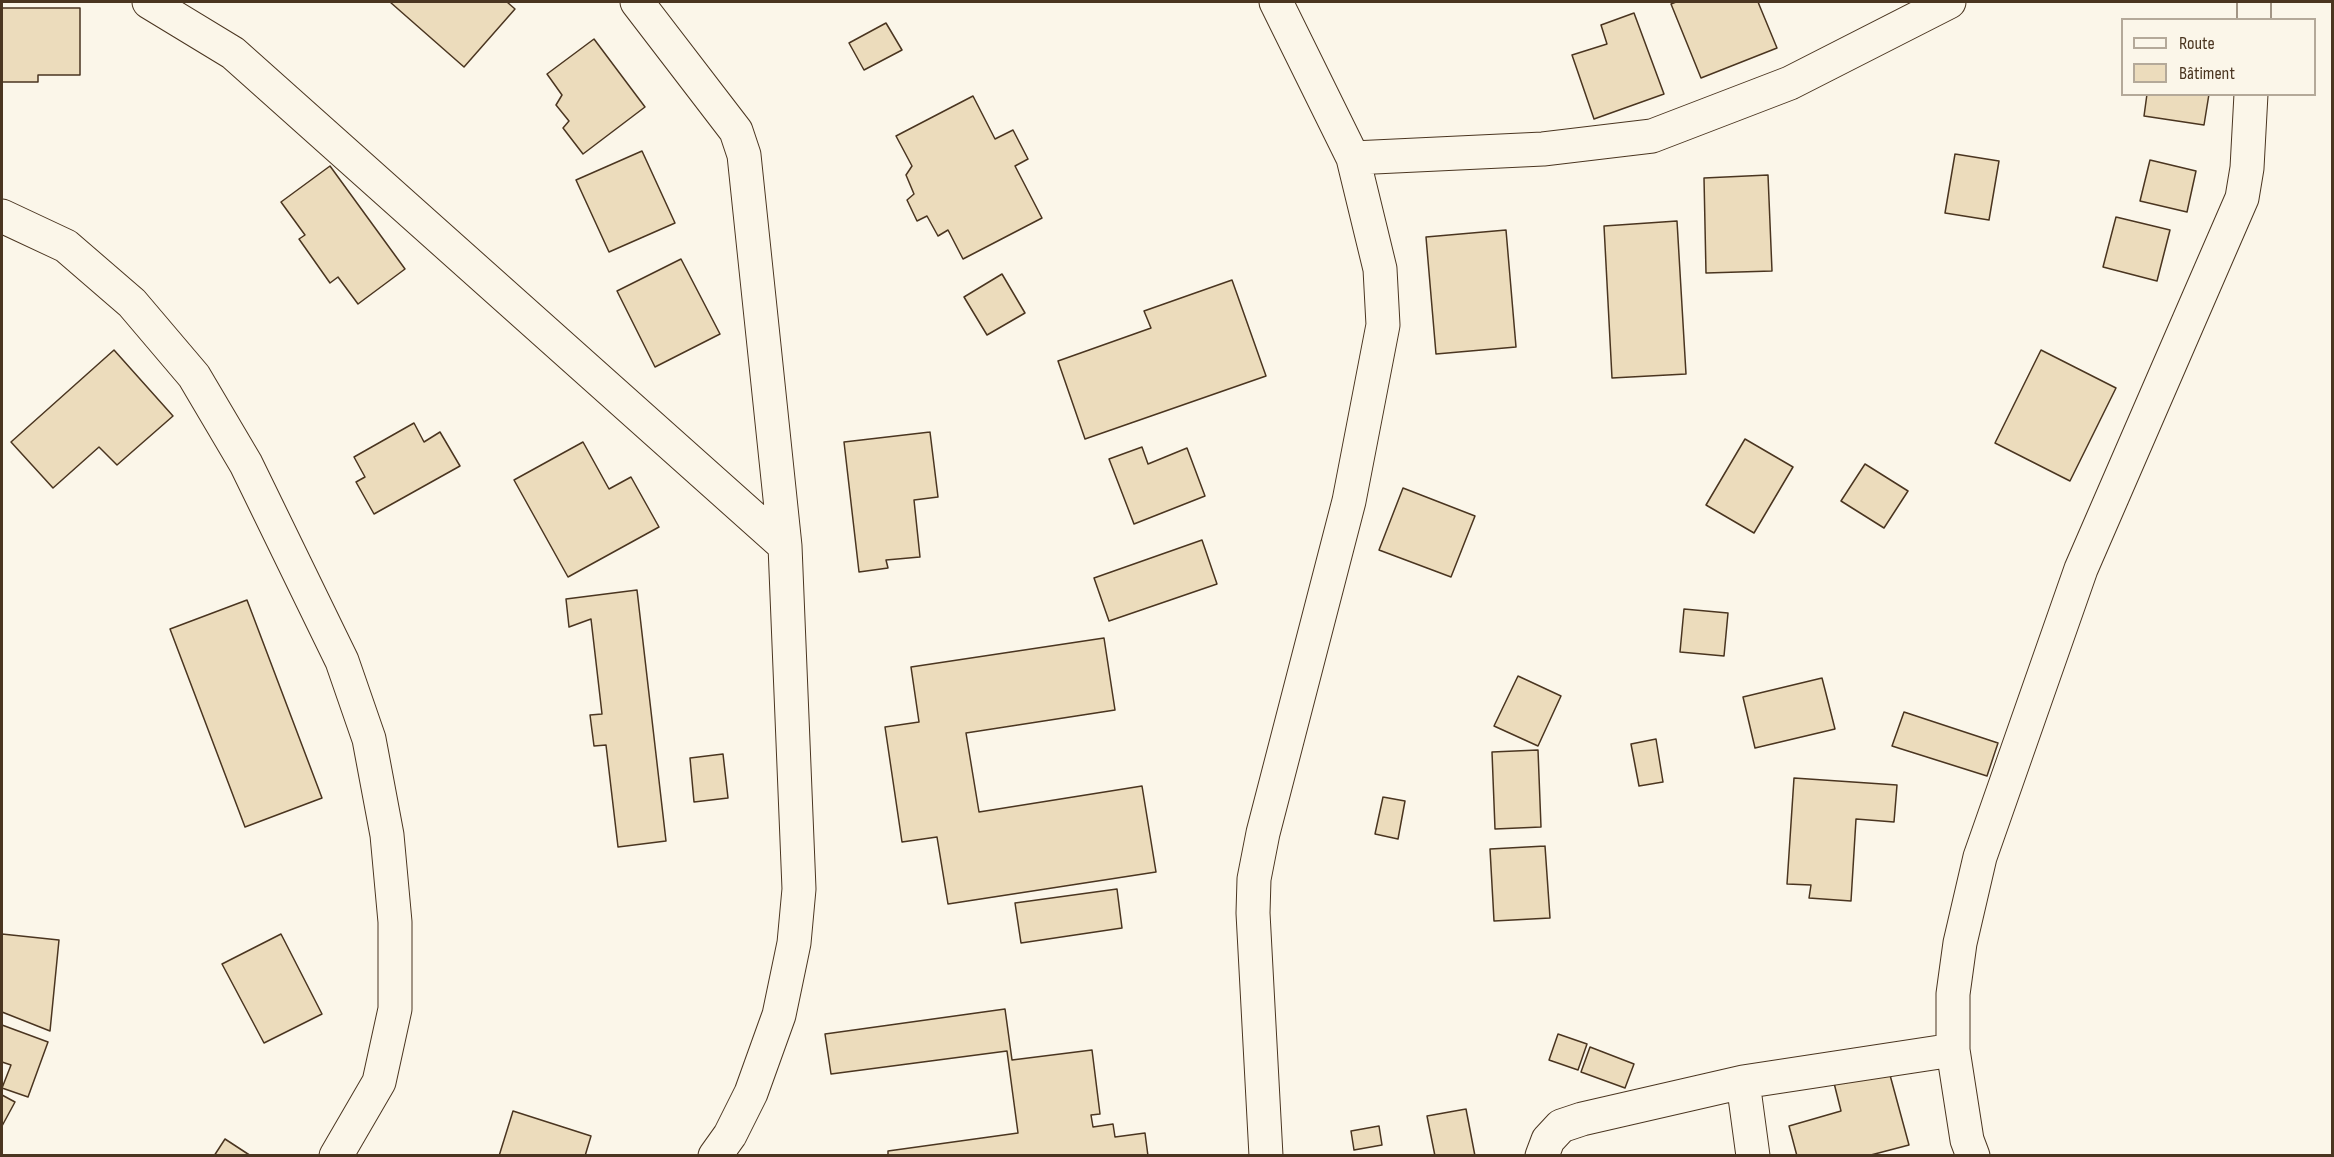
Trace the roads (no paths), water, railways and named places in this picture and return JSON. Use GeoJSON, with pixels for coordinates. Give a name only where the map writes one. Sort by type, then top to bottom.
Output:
{"type":"FeatureCollection","features":[{"type":"Feature","properties":{"kind":"street"},"geometry":{"type":"LineString","coordinates":[[149,2],[233,53],[784,546]]}},
{"type":"Feature","properties":{"kind":"street"},"geometry":{"type":"LineString","coordinates":[[637,2],[736,131],[744,155],[784,546],[799,889],[794,943],[780,1015],[751,1093],[730,1134],[715,1155]]}},
{"type":"Feature","properties":{"kind":"street"},"geometry":{"type":"LineString","coordinates":[[1266,1155],[1253,913],[1254,879],[1263,833],[1350,501],[1383,325],[1380,269],[1353,158],[1276,2]]}},
{"type":"Feature","properties":{"kind":"street"},"geometry":{"type":"LineString","coordinates":[[1353,158],[1543,149],[1652,136],[1791,83],[1949,2]]}},
{"type":"Feature","properties":{"kind":"street"},"geometry":{"type":"LineString","coordinates":[[2254,2],[2254,18]]}},
{"type":"Feature","properties":{"kind":"street"},"geometry":{"type":"LineString","coordinates":[[1973,1155],[1967,1140],[1953,1050],[1953,994],[1957,963],[1980,857],[2081,569],[2120,474],[2242,198],[2247,168],[2251,96]]}},
{"type":"Feature","properties":{"kind":"street"},"geometry":{"type":"LineString","coordinates":[[2,216],[66,246],[132,303],[194,376],[246,464],[342,662],[369,739],[387,835],[395,922],[395,1010],[379,1082],[336,1155]]}},
{"type":"Feature","properties":{"kind":"street"},"geometry":{"type":"LineString","coordinates":[[1542,1155],[1548,1140],[1562,1126],[1743,1082],[1953,1050]]}},
{"type":"Feature","properties":{"kind":"street"},"geometry":{"type":"LineString","coordinates":[[1743,1082],[1754,1155]]}}]}
